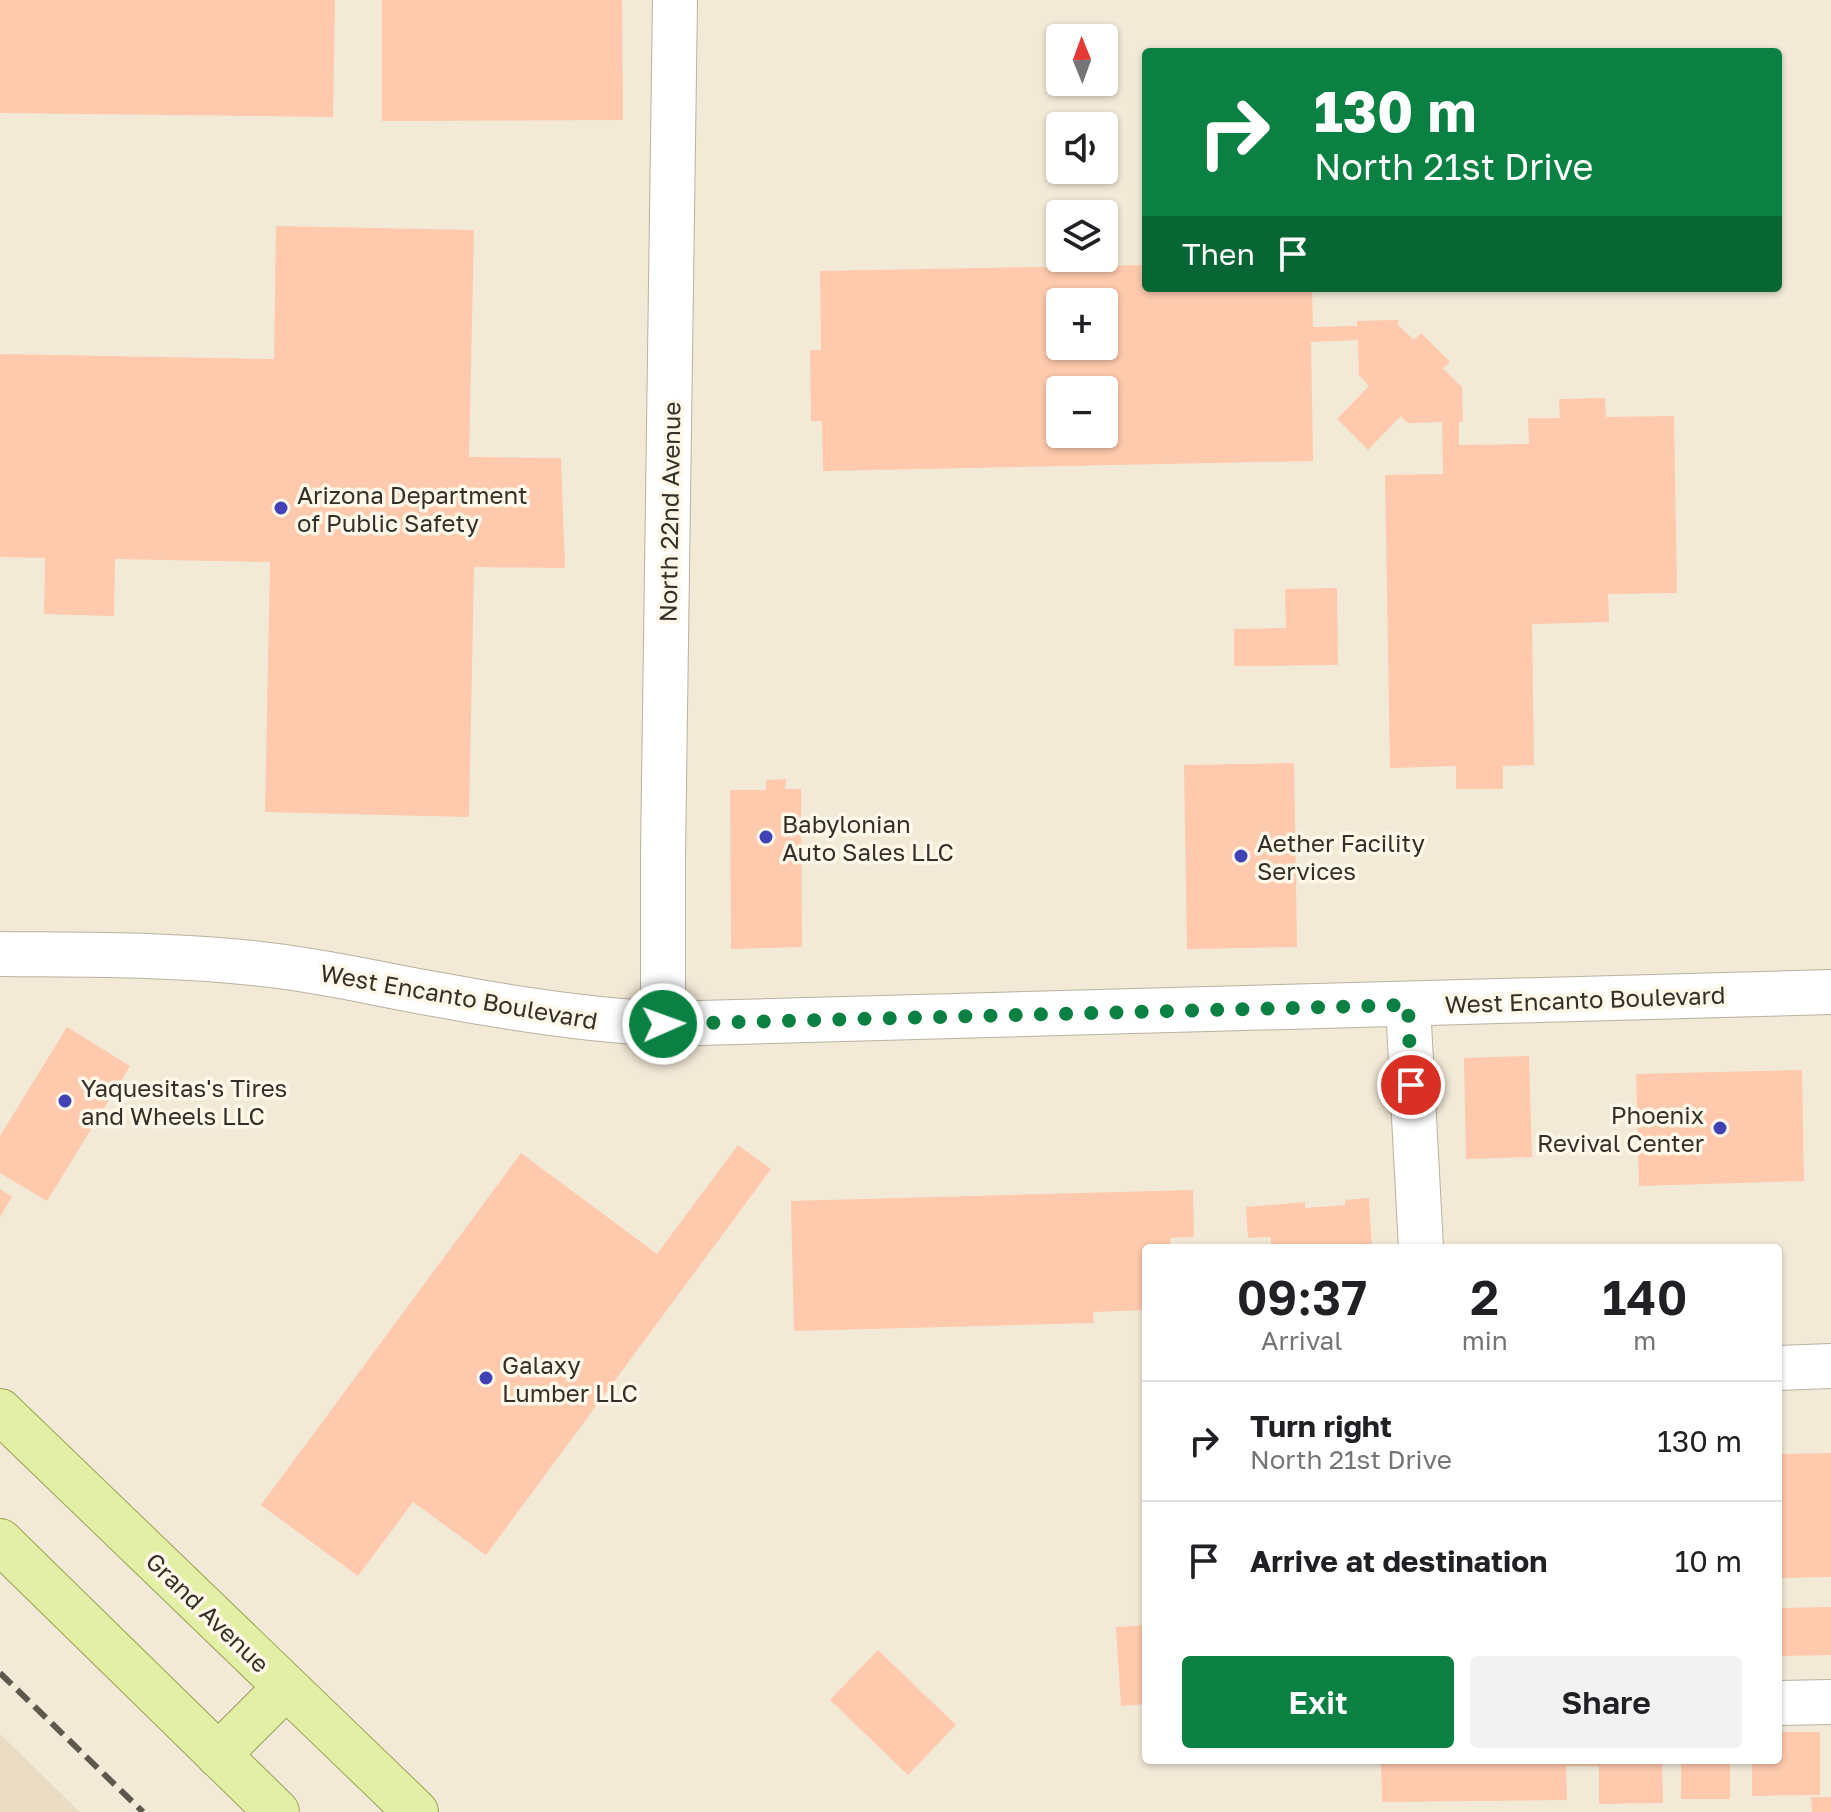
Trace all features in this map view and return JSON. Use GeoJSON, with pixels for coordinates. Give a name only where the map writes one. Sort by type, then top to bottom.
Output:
{"type":"FeatureCollection","features":[{"type":"Feature","properties":{"kind":"main road","name":"Grand Avenue"},"geometry":{"type":"LineString","coordinates":[[0,1411],[416,1812]]}},
{"type":"Feature","properties":{"kind":"main road"},"geometry":{"type":"LineString","coordinates":[[0,1541],[277,1812]]}},
{"type":"Feature","properties":{"kind":"main road"},"geometry":{"type":"LineString","coordinates":[[218,1755],[286,1687]]}},
{"type":"Feature","properties":{"kind":"street","name":"North 22nd Avenue"},"geometry":{"type":"LineString","coordinates":[[663,1024],[675,0]]}},
{"type":"Feature","properties":{"kind":"street","name":"West Encanto Boulevard"},"geometry":{"type":"LineString","coordinates":[[0,954],[171,957],[260,963],[577,1018],[663,1024],[1831,992]]}},
{"type":"Feature","properties":{"kind":"street"},"geometry":{"type":"LineString","coordinates":[[1408,1005],[1421,1244]]}},
{"type":"Feature","properties":{"kind":"street"},"geometry":{"type":"LineString","coordinates":[[1782,1368],[1831,1366]]}},
{"type":"Feature","properties":{"kind":"street"},"geometry":{"type":"LineString","coordinates":[[1782,1703],[1831,1702]]}},
{"type":"Feature","properties":{"kind":"shaded area"},"geometry":{"type":"Polygon","coordinates":[[[0,1734],[80,1812],[0,1812],[0,1734]]]}},
{"type":"Feature","properties":{"kind":"building"},"geometry":{"type":"Polygon","coordinates":[[[0,0],[335,0],[333,117],[0,113],[0,0]]]}},
{"type":"Feature","properties":{"kind":"building"},"geometry":{"type":"Polygon","coordinates":[[[382,0],[622,0],[623,120],[382,121],[382,0]]]}},
{"type":"Feature","properties":{"kind":"building","name":"Arizona Department of Public Safety"},"geometry":{"type":"Polygon","coordinates":[[[276,226],[474,230],[469,457],[561,458],[565,568],[474,567],[469,817],[265,812],[270,562],[115,559],[114,616],[44,614],[45,558],[0,557],[0,354],[274,359],[276,226]]]}},
{"type":"Feature","properties":{"kind":"building"},"geometry":{"type":"Polygon","coordinates":[[[1142,265],[1142,292],[1312,292],[1313,327],[1357,326],[1357,321],[1398,320],[1398,325],[1414,340],[1421,333],[1450,362],[1443,368],[1462,387],[1463,422],[1459,422],[1459,445],[1529,444],[1528,418],[1560,418],[1559,399],[1605,398],[1606,417],[1674,416],[1677,593],[1608,594],[1609,622],[1532,624],[1534,765],[1503,766],[1503,789],[1456,789],[1456,766],[1390,768],[1385,475],[1443,474],[1442,422],[1408,423],[1401,416],[1368,450],[1337,419],[1369,386],[1359,375],[1358,340],[1311,342],[1313,461],[823,471],[822,421],[811,421],[810,350],[821,350],[820,271],[1046,267],[1046,272],[1118,272],[1118,266],[1142,265]]]}},
{"type":"Feature","properties":{"kind":"building"},"geometry":{"type":"Polygon","coordinates":[[[1337,588],[1338,665],[1234,666],[1234,629],[1286,628],[1285,589],[1337,588]]]}},
{"type":"Feature","properties":{"kind":"building","name":"Aether Facility Services"},"geometry":{"type":"Polygon","coordinates":[[[1294,763],[1297,947],[1187,949],[1184,765],[1294,763]]]}},
{"type":"Feature","properties":{"kind":"building","name":"Babylonian Auto Sales LLC"},"geometry":{"type":"Polygon","coordinates":[[[786,779],[785,789],[801,789],[802,947],[731,949],[730,790],[766,790],[766,780],[786,779]]]}},
{"type":"Feature","properties":{"kind":"building","name":"Yaquesitas's Tires and Wheels LLC"},"geometry":{"type":"Polygon","coordinates":[[[67,1027],[130,1066],[47,1201],[0,1173],[0,1136],[67,1027]]]}},
{"type":"Feature","properties":{"kind":"building"},"geometry":{"type":"Polygon","coordinates":[[[1529,1056],[1532,1157],[1466,1159],[1464,1058],[1529,1056]]]}},
{"type":"Feature","properties":{"kind":"building","name":"Phoenix Revival Center"},"geometry":{"type":"Polygon","coordinates":[[[1802,1070],[1804,1181],[1639,1186],[1636,1074],[1802,1070]]]}},
{"type":"Feature","properties":{"kind":"building","name":"Galaxy Lumber LLC"},"geometry":{"type":"Polygon","coordinates":[[[738,1145],[771,1169],[486,1555],[413,1502],[358,1576],[261,1505],[521,1153],[657,1254],[738,1145]]]}},
{"type":"Feature","properties":{"kind":"building"},"geometry":{"type":"Polygon","coordinates":[[[0,1189],[12,1197],[0,1217],[0,1189]]]}},
{"type":"Feature","properties":{"kind":"building"},"geometry":{"type":"Polygon","coordinates":[[[1193,1190],[1194,1237],[1170,1238],[1171,1244],[1142,1244],[1142,1310],[1093,1312],[1094,1323],[794,1331],[791,1201],[1193,1190]]]}},
{"type":"Feature","properties":{"kind":"building"},"geometry":{"type":"Polygon","coordinates":[[[1369,1198],[1372,1244],[1271,1244],[1271,1237],[1248,1238],[1246,1207],[1305,1202],[1305,1208],[1345,1205],[1345,1200],[1369,1198]]]}},
{"type":"Feature","properties":{"kind":"building"},"geometry":{"type":"Polygon","coordinates":[[[1831,1453],[1831,1577],[1782,1578],[1782,1454],[1831,1453]]]}},
{"type":"Feature","properties":{"kind":"building"},"geometry":{"type":"Polygon","coordinates":[[[1831,1607],[1831,1655],[1782,1656],[1782,1608],[1831,1607]]]}},
{"type":"Feature","properties":{"kind":"building"},"geometry":{"type":"Polygon","coordinates":[[[1142,1625],[1142,1704],[1121,1706],[1116,1627],[1142,1625]]]}},
{"type":"Feature","properties":{"kind":"building"},"geometry":{"type":"Polygon","coordinates":[[[878,1650],[956,1725],[908,1775],[830,1700],[878,1650]]]}},
{"type":"Feature","properties":{"kind":"building"},"geometry":{"type":"Polygon","coordinates":[[[1782,1732],[1820,1732],[1820,1795],[1752,1796],[1752,1764],[1782,1764],[1782,1732]]]}},
{"type":"Feature","properties":{"kind":"building"},"geometry":{"type":"Polygon","coordinates":[[[1381,1764],[1662,1764],[1663,1803],[1599,1804],[1599,1766],[1566,1766],[1567,1800],[1382,1802],[1381,1764]]]}},
{"type":"Feature","properties":{"kind":"building"},"geometry":{"type":"Polygon","coordinates":[[[1681,1764],[1730,1764],[1730,1799],[1681,1799],[1681,1764]]]}},
{"type":"Feature","properties":{"kind":"building"},"geometry":{"type":"Polygon","coordinates":[[[1811,1797],[1831,1797],[1831,1812],[1812,1812],[1811,1797]]]}},
{"type":"Feature","properties":{"kind":"railway"},"geometry":{"type":"LineString","coordinates":[[0,1673],[143,1812]]}},
{"type":"Feature","properties":{"kind":"place","name":"Arizona Department of Public Safety"},"geometry":{"type":"Point","coordinates":[281,508]}},
{"type":"Feature","properties":{"kind":"place","name":"Babylonian Auto Sales LLC"},"geometry":{"type":"Point","coordinates":[766,837]}},
{"type":"Feature","properties":{"kind":"place","name":"Aether Facility Services"},"geometry":{"type":"Point","coordinates":[1241,856]}},
{"type":"Feature","properties":{"kind":"place","name":"Yaquesitas's Tires and Wheels LLC"},"geometry":{"type":"Point","coordinates":[65,1101]}},
{"type":"Feature","properties":{"kind":"place","name":"Phoenix Revival Center"},"geometry":{"type":"Point","coordinates":[1720,1128]}},
{"type":"Feature","properties":{"kind":"place","name":"Galaxy Lumber LLC"},"geometry":{"type":"Point","coordinates":[486,1378]}},
{"type":"Feature","properties":{"kind":"route"},"geometry":{"type":"LineString","coordinates":[[663,1024],[1408,1005],[1411,1085]]}}]}
